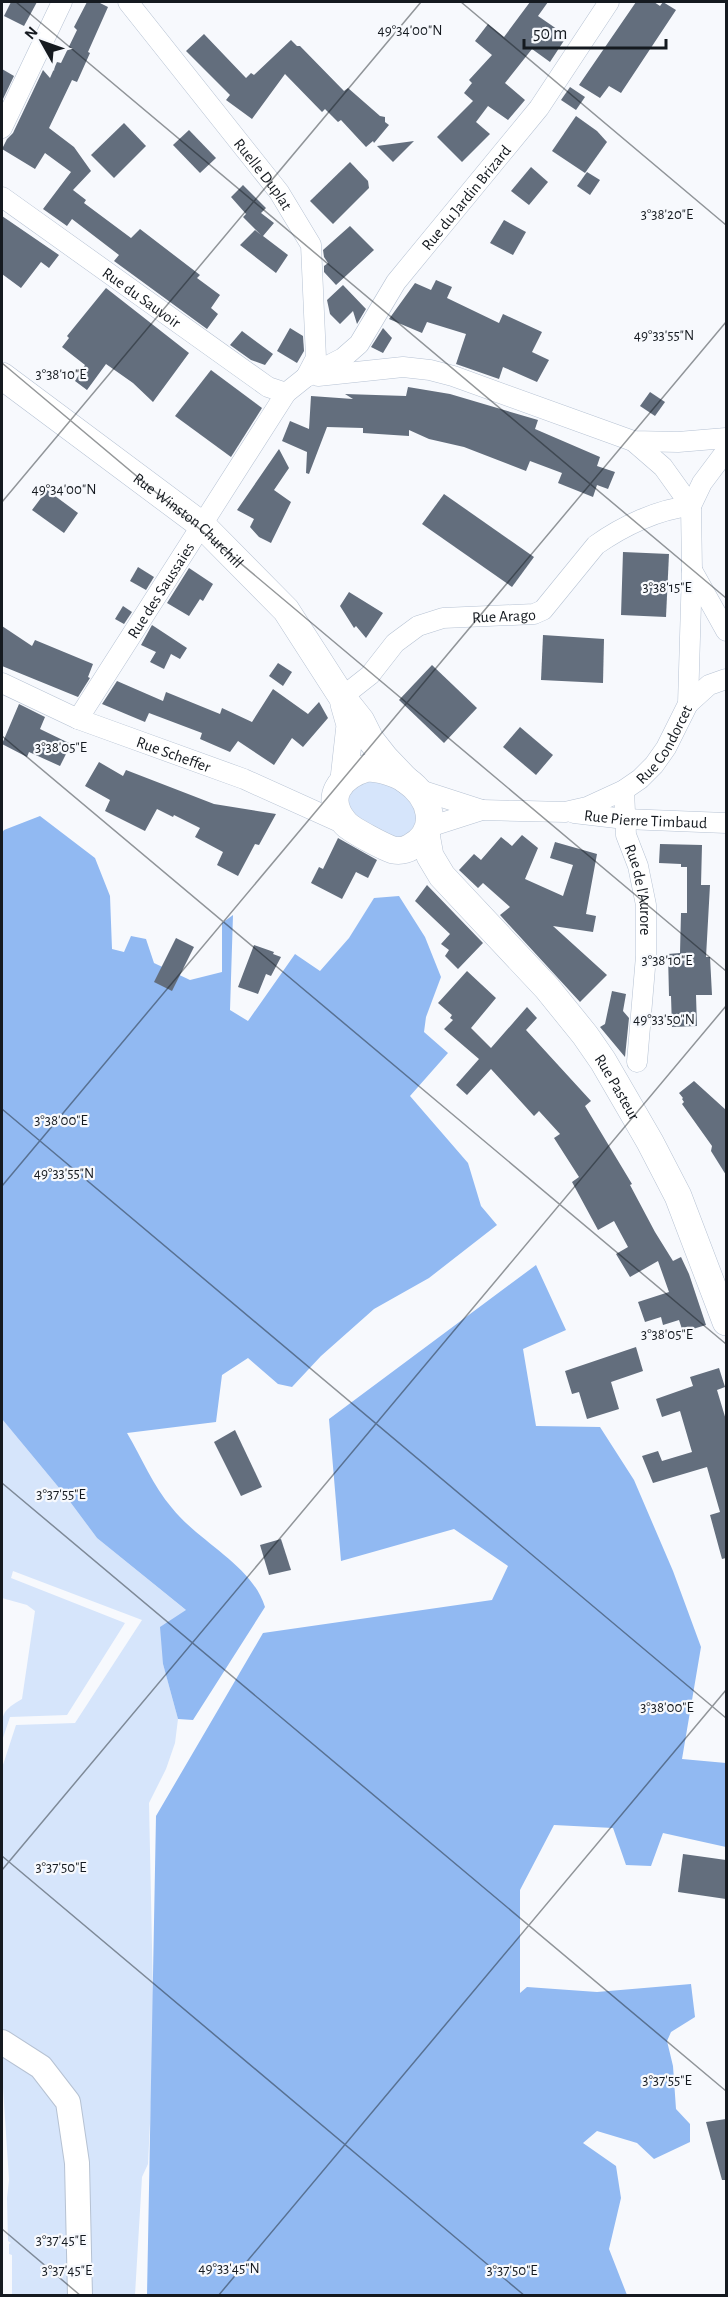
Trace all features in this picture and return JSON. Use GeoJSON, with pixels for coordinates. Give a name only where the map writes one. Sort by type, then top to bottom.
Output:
{"type":"FeatureCollection","features":[{"type":"Feature","properties":{"kind":"main road","name":"Rue Winston Churchill"},"geometry":{"type":"LineString","coordinates":[[2,376],[202,526],[286,610],[342,697],[385,758],[410,784]]}},
{"type":"Feature","properties":{"kind":"main road","name":"Rue Winston Churchill"},"geometry":{"type":"LineString","coordinates":[[342,697],[350,725],[344,779]]}},
{"type":"Feature","properties":{"kind":"main road"},"geometry":{"type":"LineString","coordinates":[[376,768],[410,784],[426,802],[429,811],[428,831],[406,849],[391,849],[346,825],[339,814],[337,792],[344,779],[356,771],[376,768]]}},
{"type":"Feature","properties":{"kind":"main road","name":"Rue Pasteur"},"geometry":{"type":"LineString","coordinates":[[428,831],[428,847],[434,864],[452,889],[547,988],[603,1061],[678,1196],[726,1322]]}},
{"type":"Feature","properties":{"kind":"main road","name":"Rue Pasteur"},"geometry":{"type":"LineString","coordinates":[[391,849],[452,889]]}},
{"type":"Feature","properties":{"kind":"street"},"geometry":{"type":"LineString","coordinates":[[2,128],[62,2]]}},
{"type":"Feature","properties":{"kind":"street","name":"Ruelle Duplat"},"geometry":{"type":"LineString","coordinates":[[128,2],[279,192],[311,245],[316,358],[306,377]]}},
{"type":"Feature","properties":{"kind":"street","name":"Rue du Jardin Brizard"},"geometry":{"type":"LineString","coordinates":[[306,377],[343,358],[359,344],[396,282],[539,108],[609,2]]}},
{"type":"Feature","properties":{"kind":"street","name":"Rue du Sauvoir"},"geometry":{"type":"LineString","coordinates":[[2,197],[268,387],[286,393]]}},
{"type":"Feature","properties":{"kind":"street"},"geometry":{"type":"LineString","coordinates":[[306,377],[403,368],[430,370],[453,376],[633,441],[678,442],[726,438]]}},
{"type":"Feature","properties":{"kind":"street","name":"Rue des Saussaies"},"geometry":{"type":"LineString","coordinates":[[78,719],[286,393],[306,377]]}},
{"type":"Feature","properties":{"kind":"street"},"geometry":{"type":"LineString","coordinates":[[633,441],[663,467],[691,506],[702,483],[726,451]]}},
{"type":"Feature","properties":{"kind":"street","name":"Rue Condorcet"},"geometry":{"type":"LineString","coordinates":[[410,784],[483,810],[565,812],[587,807],[624,790],[640,779],[666,748],[688,704],[692,570],[691,506]]}},
{"type":"Feature","properties":{"kind":"street","name":"Rue Arago"},"geometry":{"type":"LineString","coordinates":[[342,697],[370,675],[394,643],[418,626],[443,618],[534,614],[543,610],[596,544],[660,512],[691,506]]}},
{"type":"Feature","properties":{"kind":"street"},"geometry":{"type":"LineString","coordinates":[[692,570],[726,631]]}},
{"type":"Feature","properties":{"kind":"street"},"geometry":{"type":"LineString","coordinates":[[688,704],[709,685],[726,679]]}},
{"type":"Feature","properties":{"kind":"street","name":"Rue Scheffer"},"geometry":{"type":"LineString","coordinates":[[2,683],[78,719],[244,779],[346,825]]}},
{"type":"Feature","properties":{"kind":"street","name":"Rue de l'Aurore"},"geometry":{"type":"LineString","coordinates":[[624,790],[626,835],[641,876],[646,905],[646,956],[637,1062]]}},
{"type":"Feature","properties":{"kind":"street","name":"Rue Condorcet"},"geometry":{"type":"LineString","coordinates":[[428,831],[483,810]]}},
{"type":"Feature","properties":{"kind":"street","name":"Rue Pierre Timbaud"},"geometry":{"type":"LineString","coordinates":[[565,812],[625,819],[726,823]]}},
{"type":"Feature","properties":{"kind":"street"},"geometry":{"type":"LineString","coordinates":[[2,2042],[41,2067],[68,2102],[77,2163],[80,2295]]}},
{"type":"Feature","properties":{"kind":"shaded area"},"geometry":{"type":"Polygon","coordinates":[[[365,775],[404,790],[424,818],[403,842],[348,816],[346,806],[352,783],[365,775]]]}},
{"type":"Feature","properties":{"kind":"shaded area"},"geometry":{"type":"Polygon","coordinates":[[[40,816],[95,858],[110,896],[112,949],[124,952],[131,936],[146,939],[154,963],[190,980],[222,972],[222,923],[233,915],[230,1010],[248,1021],[295,954],[320,971],[349,938],[374,898],[399,896],[425,937],[441,977],[426,1017],[424,1032],[448,1053],[410,1096],[468,1163],[481,1206],[497,1225],[429,1278],[374,1309],[321,1356],[292,1387],[278,1384],[248,1358],[222,1375],[216,1422],[127,1433],[153,1481],[172,1508],[237,1566],[258,1592],[265,1607],[193,1720],[178,1719],[163,1664],[160,1627],[186,1610],[97,1538],[65,1495],[2,1419],[2,833],[4,830],[40,816]]]}},
{"type":"Feature","properties":{"kind":"shaded area"},"geometry":{"type":"Polygon","coordinates":[[[536,1265],[566,1330],[523,1349],[536,1426],[600,1427],[634,1480],[673,1571],[701,1647],[682,1759],[726,1763],[726,1847],[663,1833],[651,1866],[626,1865],[613,1828],[554,1825],[520,1890],[520,1993],[527,1987],[597,1992],[691,1984],[695,2017],[671,2032],[667,2041],[673,2066],[676,2109],[690,2124],[690,2142],[654,2159],[637,2143],[597,2131],[583,2143],[616,2166],[621,2198],[609,2249],[627,2295],[147,2295],[156,1816],[263,1633],[492,1600],[508,1566],[454,1529],[341,1561],[329,1419],[536,1265]]]}},
{"type":"Feature","properties":{"kind":"shaded area"},"geometry":{"type":"Polygon","coordinates":[[[2,1419],[65,1495],[97,1538],[187,1611],[163,1664],[178,1719],[175,1743],[166,1769],[149,1803],[154,2041],[148,2164],[142,2177],[135,2295],[12,2295],[12,2255],[9,2254],[11,2243],[8,2241],[9,2180],[2,2072],[2,1768],[16,1725],[75,1723],[142,1620],[13,1571],[11,1578],[125,1623],[67,1715],[10,1717],[2,1741],[4,1715],[10,1707],[22,1699],[35,1611],[27,1605],[2,1598],[2,1419]]]}},
{"type":"Feature","properties":{"kind":"building"},"geometry":{"type":"Polygon","coordinates":[[[11,2],[37,2],[24,26],[4,16],[11,2]]]}},
{"type":"Feature","properties":{"kind":"building"},"geometry":{"type":"Polygon","coordinates":[[[87,2],[98,2],[108,7],[77,82],[72,80],[49,128],[74,147],[91,171],[73,190],[86,200],[84,203],[131,238],[140,229],[200,275],[197,278],[220,295],[211,308],[218,314],[207,329],[114,261],[119,255],[72,219],[67,226],[43,209],[71,172],[45,153],[35,169],[2,149],[13,133],[43,70],[50,78],[57,62],[61,63],[77,30],[74,27],[87,2]]]}},
{"type":"Feature","properties":{"kind":"building"},"geometry":{"type":"Polygon","coordinates":[[[530,2],[548,2],[538,16],[567,36],[550,62],[532,49],[505,83],[525,100],[508,120],[488,106],[476,122],[490,134],[462,162],[437,137],[473,101],[464,93],[472,83],[469,80],[492,55],[475,41],[488,24],[504,37],[530,2]]]}},
{"type":"Feature","properties":{"kind":"building"},"geometry":{"type":"Polygon","coordinates":[[[636,2],[654,2],[660,6],[663,2],[676,10],[621,93],[609,86],[600,98],[579,85],[636,2]]]}},
{"type":"Feature","properties":{"kind":"building"},"geometry":{"type":"Polygon","coordinates":[[[204,34],[246,78],[251,73],[254,75],[291,40],[300,46],[344,91],[348,88],[380,116],[385,117],[385,122],[389,125],[374,143],[373,141],[366,147],[341,120],[338,122],[325,109],[322,112],[285,74],[252,119],[226,100],[230,95],[186,51],[204,34]]]}},
{"type":"Feature","properties":{"kind":"building"},"geometry":{"type":"Polygon","coordinates":[[[2,69],[14,76],[2,101],[2,69]]]}},
{"type":"Feature","properties":{"kind":"building"},"geometry":{"type":"Polygon","coordinates":[[[570,87],[585,97],[576,110],[561,100],[570,87]]]}},
{"type":"Feature","properties":{"kind":"building"},"geometry":{"type":"Polygon","coordinates":[[[576,116],[597,131],[607,142],[585,173],[552,151],[576,116]]]}},
{"type":"Feature","properties":{"kind":"building"},"geometry":{"type":"Polygon","coordinates":[[[124,123],[146,146],[114,178],[91,155],[124,123]]]}},
{"type":"Feature","properties":{"kind":"building"},"geometry":{"type":"Polygon","coordinates":[[[189,130],[216,158],[200,173],[173,145],[189,130]]]}},
{"type":"Feature","properties":{"kind":"building"},"geometry":{"type":"Polygon","coordinates":[[[414,141],[393,162],[377,146],[414,141]]]}},
{"type":"Feature","properties":{"kind":"building"},"geometry":{"type":"Polygon","coordinates":[[[350,162],[368,181],[369,188],[333,224],[310,201],[350,162]]]}},
{"type":"Feature","properties":{"kind":"building"},"geometry":{"type":"Polygon","coordinates":[[[531,167],[548,182],[529,205],[511,191],[531,167]]]}},
{"type":"Feature","properties":{"kind":"building"},"geometry":{"type":"Polygon","coordinates":[[[587,172],[600,180],[590,195],[577,186],[587,172]]]}},
{"type":"Feature","properties":{"kind":"building"},"geometry":{"type":"Polygon","coordinates":[[[243,185],[266,208],[261,213],[274,223],[263,236],[288,255],[276,273],[240,245],[255,230],[261,235],[243,217],[246,214],[231,197],[243,185]]]}},
{"type":"Feature","properties":{"kind":"building"},"geometry":{"type":"Polygon","coordinates":[[[2,216],[59,255],[49,268],[41,262],[21,288],[2,274],[2,216]]]}},
{"type":"Feature","properties":{"kind":"building"},"geometry":{"type":"Polygon","coordinates":[[[504,220],[526,232],[513,255],[490,243],[504,220]]]}},
{"type":"Feature","properties":{"kind":"building"},"geometry":{"type":"Polygon","coordinates":[[[350,226],[374,250],[336,285],[324,272],[324,266],[328,263],[323,250],[350,226]]]}},
{"type":"Feature","properties":{"kind":"building"},"geometry":{"type":"Polygon","coordinates":[[[436,280],[452,287],[447,298],[499,323],[503,314],[542,332],[532,352],[549,360],[537,382],[503,367],[499,379],[456,364],[466,334],[427,322],[422,333],[389,319],[415,283],[431,290],[436,280]]]}},
{"type":"Feature","properties":{"kind":"building"},"geometry":{"type":"Polygon","coordinates":[[[343,285],[366,309],[357,324],[353,311],[340,324],[330,314],[327,300],[343,285]]]}},
{"type":"Feature","properties":{"kind":"building"},"geometry":{"type":"Polygon","coordinates":[[[106,288],[189,353],[153,402],[133,383],[106,364],[87,390],[75,381],[85,365],[62,347],[69,338],[67,336],[106,288]]]}},
{"type":"Feature","properties":{"kind":"building"},"geometry":{"type":"Polygon","coordinates":[[[290,328],[303,336],[304,351],[297,363],[277,351],[290,328]]]}},
{"type":"Feature","properties":{"kind":"building"},"geometry":{"type":"Polygon","coordinates":[[[383,328],[392,338],[383,353],[371,347],[383,328]]]}},
{"type":"Feature","properties":{"kind":"building"},"geometry":{"type":"Polygon","coordinates":[[[242,331],[273,354],[265,365],[251,360],[230,345],[242,331]]]}},
{"type":"Feature","properties":{"kind":"building"},"geometry":{"type":"Polygon","coordinates":[[[211,370],[262,408],[231,457],[175,416],[211,370]]]}},
{"type":"Feature","properties":{"kind":"building"},"geometry":{"type":"Polygon","coordinates":[[[408,387],[450,394],[538,420],[535,429],[600,457],[597,466],[615,472],[608,489],[597,485],[593,497],[558,483],[562,473],[530,461],[526,471],[464,447],[429,439],[409,430],[409,436],[363,433],[363,428],[327,427],[309,474],[306,473],[307,452],[282,441],[290,421],[309,429],[311,396],[353,399],[345,394],[406,396],[408,387]]]}},
{"type":"Feature","properties":{"kind":"building"},"geometry":{"type":"Polygon","coordinates":[[[650,392],[665,402],[655,416],[640,406],[650,392]]]}},
{"type":"Feature","properties":{"kind":"building"},"geometry":{"type":"Polygon","coordinates":[[[279,449],[289,468],[274,490],[291,502],[271,543],[259,537],[250,527],[254,519],[237,510],[279,449]]]}},
{"type":"Feature","properties":{"kind":"building"},"geometry":{"type":"Polygon","coordinates":[[[47,490],[78,513],[64,533],[32,510],[47,490]]]}},
{"type":"Feature","properties":{"kind":"building"},"geometry":{"type":"Polygon","coordinates":[[[444,494],[534,557],[512,587],[422,524],[444,494]]]}},
{"type":"Feature","properties":{"kind":"building"},"geometry":{"type":"Polygon","coordinates":[[[623,552],[669,554],[666,617],[621,615],[623,552]]]}},
{"type":"Feature","properties":{"kind":"building"},"geometry":{"type":"Polygon","coordinates":[[[138,567],[154,577],[146,590],[130,581],[138,567]]]}},
{"type":"Feature","properties":{"kind":"building"},"geometry":{"type":"Polygon","coordinates":[[[189,568],[213,584],[203,601],[200,599],[189,616],[167,603],[189,568]]]}},
{"type":"Feature","properties":{"kind":"building"},"geometry":{"type":"Polygon","coordinates":[[[349,592],[383,613],[366,638],[356,626],[354,628],[340,606],[349,592]]]}},
{"type":"Feature","properties":{"kind":"building"},"geometry":{"type":"Polygon","coordinates":[[[123,606],[132,612],[124,624],[115,619],[123,606]]]}},
{"type":"Feature","properties":{"kind":"building"},"geometry":{"type":"Polygon","coordinates":[[[152,625],[187,648],[180,659],[171,654],[164,669],[150,662],[156,652],[141,645],[152,625]]]}},
{"type":"Feature","properties":{"kind":"building"},"geometry":{"type":"Polygon","coordinates":[[[2,626],[32,646],[35,640],[93,664],[88,677],[90,678],[78,697],[2,666],[2,626]]]}},
{"type":"Feature","properties":{"kind":"building"},"geometry":{"type":"Polygon","coordinates":[[[543,635],[604,639],[603,683],[541,680],[543,635]]]}},
{"type":"Feature","properties":{"kind":"building"},"geometry":{"type":"Polygon","coordinates":[[[278,663],[292,672],[283,686],[269,676],[278,663]]]}},
{"type":"Feature","properties":{"kind":"building"},"geometry":{"type":"Polygon","coordinates":[[[432,665],[477,708],[444,743],[399,700],[432,665]]]}},
{"type":"Feature","properties":{"kind":"building"},"geometry":{"type":"Polygon","coordinates":[[[117,681],[163,701],[166,692],[220,714],[222,708],[252,722],[273,689],[308,714],[319,702],[328,718],[303,747],[292,738],[274,765],[238,741],[230,752],[200,739],[202,733],[149,713],[145,722],[102,704],[117,681]]]}},
{"type":"Feature","properties":{"kind":"building"},"geometry":{"type":"Polygon","coordinates":[[[19,704],[45,717],[40,729],[71,744],[60,766],[29,752],[27,757],[2,744],[19,704]]]}},
{"type":"Feature","properties":{"kind":"building"},"geometry":{"type":"Polygon","coordinates":[[[520,727],[553,755],[536,775],[503,747],[520,727]]]}},
{"type":"Feature","properties":{"kind":"building"},"geometry":{"type":"Polygon","coordinates":[[[99,762],[123,776],[126,770],[214,804],[276,814],[259,845],[255,844],[238,876],[217,865],[223,852],[195,837],[200,828],[174,815],[173,817],[157,809],[145,831],[105,811],[110,800],[85,786],[99,762]]]}},
{"type":"Feature","properties":{"kind":"building"},"geometry":{"type":"Polygon","coordinates":[[[522,835],[538,848],[525,879],[563,896],[573,865],[550,858],[555,842],[597,854],[586,914],[596,916],[593,932],[553,926],[607,975],[580,1002],[500,915],[510,907],[483,883],[478,888],[459,870],[474,854],[481,860],[501,837],[512,846],[522,835]]]}},
{"type":"Feature","properties":{"kind":"building"},"geometry":{"type":"Polygon","coordinates":[[[338,838],[377,860],[368,878],[356,872],[342,899],[311,883],[319,867],[323,869],[338,838]]]}},
{"type":"Feature","properties":{"kind":"building"},"geometry":{"type":"Polygon","coordinates":[[[660,844],[702,845],[701,885],[710,885],[706,957],[710,957],[712,995],[696,995],[697,1026],[672,1027],[668,954],[680,953],[681,913],[687,913],[687,867],[681,867],[681,864],[659,863],[660,844]]]}},
{"type":"Feature","properties":{"kind":"building"},"geometry":{"type":"Polygon","coordinates":[[[427,885],[483,943],[458,969],[445,956],[449,950],[441,944],[450,934],[415,901],[427,885]]]}},
{"type":"Feature","properties":{"kind":"building"},"geometry":{"type":"Polygon","coordinates":[[[176,938],[194,947],[172,991],[154,982],[176,938]]]}},
{"type":"Feature","properties":{"kind":"building"},"geometry":{"type":"Polygon","coordinates":[[[254,945],[281,957],[271,976],[266,974],[258,994],[238,987],[254,945]]]}},
{"type":"Feature","properties":{"kind":"building"},"geometry":{"type":"Polygon","coordinates":[[[467,971],[496,998],[471,1028],[491,1048],[527,1007],[537,1018],[526,1030],[591,1101],[585,1106],[632,1184],[630,1185],[655,1232],[673,1261],[681,1257],[706,1325],[683,1332],[679,1320],[663,1325],[661,1317],[645,1322],[638,1302],[669,1292],[658,1261],[630,1277],[616,1254],[628,1247],[614,1221],[598,1230],[572,1182],[579,1177],[554,1138],[560,1134],[539,1111],[534,1116],[491,1069],[467,1095],[456,1085],[479,1059],[444,1029],[453,1020],[450,1018],[452,1015],[438,1003],[467,971]]]}},
{"type":"Feature","properties":{"kind":"building"},"geometry":{"type":"Polygon","coordinates":[[[612,991],[626,994],[623,1011],[629,1018],[625,1057],[600,1027],[605,1024],[612,991]]]}},
{"type":"Feature","properties":{"kind":"building"},"geometry":{"type":"Polygon","coordinates":[[[694,1081],[726,1110],[726,1175],[711,1151],[712,1146],[682,1104],[683,1098],[679,1093],[694,1081]]]}},
{"type":"Feature","properties":{"kind":"building"},"geometry":{"type":"Polygon","coordinates":[[[636,1347],[643,1371],[611,1382],[619,1409],[587,1419],[579,1392],[572,1394],[565,1371],[636,1347]]]}},
{"type":"Feature","properties":{"kind":"building"},"geometry":{"type":"Polygon","coordinates":[[[719,1368],[725,1387],[717,1390],[726,1420],[726,1558],[722,1559],[710,1515],[720,1512],[707,1467],[653,1483],[642,1456],[658,1451],[662,1461],[692,1452],[680,1411],[662,1417],[656,1399],[693,1386],[690,1377],[719,1368]]]}},
{"type":"Feature","properties":{"kind":"building"},"geometry":{"type":"Polygon","coordinates":[[[235,1430],[262,1487],[241,1496],[214,1442],[235,1430]]]}},
{"type":"Feature","properties":{"kind":"building"},"geometry":{"type":"Polygon","coordinates":[[[281,1539],[291,1570],[269,1575],[260,1545],[281,1539]]]}},
{"type":"Feature","properties":{"kind":"building"},"geometry":{"type":"Polygon","coordinates":[[[683,1854],[726,1860],[726,1899],[678,1892],[683,1854]]]}},
{"type":"Feature","properties":{"kind":"building"},"geometry":{"type":"Polygon","coordinates":[[[726,2119],[726,2180],[722,2180],[706,2122],[726,2119]]]}}]}
